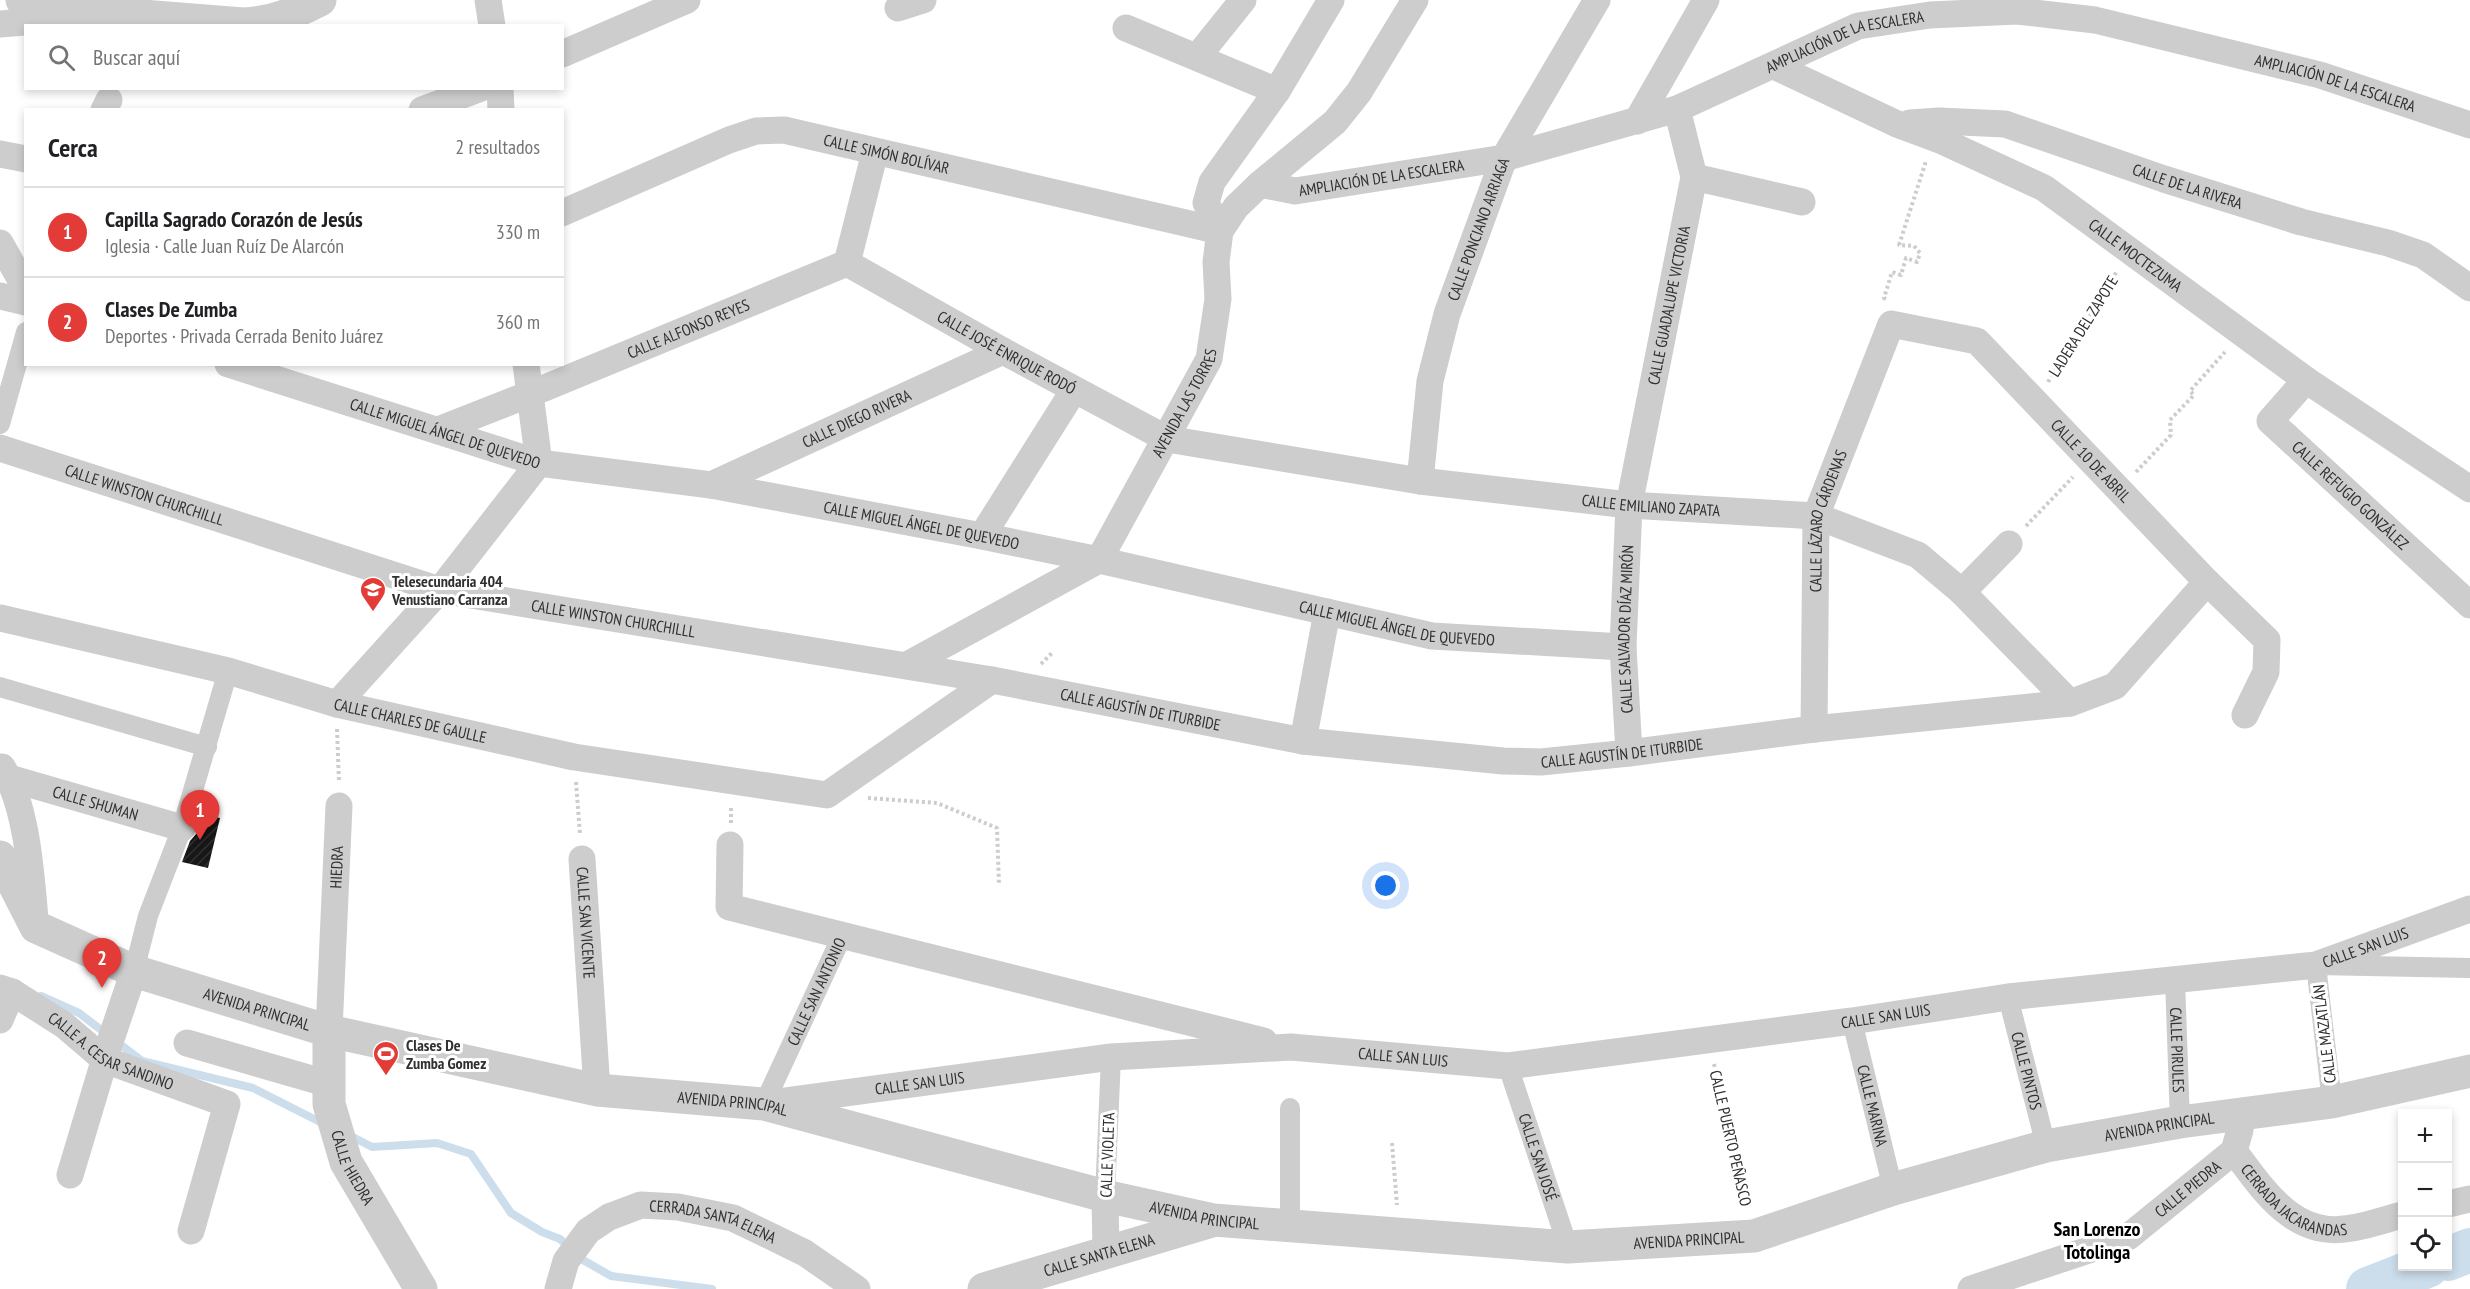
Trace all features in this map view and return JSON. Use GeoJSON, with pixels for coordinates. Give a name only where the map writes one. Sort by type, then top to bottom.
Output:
{"type":"FeatureCollection","features":[{"type":"Feature","properties":{"kind":"street"},"geometry":{"type":"LineString","coordinates":[[22,0],[55,9],[264,23],[284,18],[320,0]]}},
{"type":"Feature","properties":{"kind":"street"},"geometry":{"type":"LineString","coordinates":[[488,0],[492,24]]}},
{"type":"Feature","properties":{"kind":"street"},"geometry":{"type":"LineString","coordinates":[[564,53],[687,0]]}},
{"type":"Feature","properties":{"kind":"street"},"geometry":{"type":"LineString","coordinates":[[901,0],[898,8],[923,0]]}},
{"type":"Feature","properties":{"kind":"street"},"geometry":{"type":"LineString","coordinates":[[1198,56],[1243,0]]}},
{"type":"Feature","properties":{"kind":"street"},"geometry":{"type":"LineString","coordinates":[[1220,231],[1206,203],[1212,182],[1277,91],[1331,0]]}},
{"type":"Feature","properties":{"kind":"street","name":"AVENIDA LAS TORRES"},"geometry":{"type":"LineString","coordinates":[[1099,560],[1209,359],[1218,299],[1216,262],[1220,231],[1236,207],[1260,184],[1335,122],[1359,92],[1415,0]]}},
{"type":"Feature","properties":{"kind":"street","name":"CALLE PONCIANO ARRIAGA"},"geometry":{"type":"LineString","coordinates":[[1420,481],[1430,381],[1447,314],[1504,158],[1597,0]]}},
{"type":"Feature","properties":{"kind":"street"},"geometry":{"type":"LineString","coordinates":[[1636,121],[1707,0]]}},
{"type":"Feature","properties":{"kind":"street","name":"AMPLIACIÓN DE LA ESCALERA"},"geometry":{"type":"LineString","coordinates":[[1260,184],[1295,191],[1504,158],[1677,109],[1858,26],[1930,15],[2018,11],[2095,20],[2320,75],[2470,125]]}},
{"type":"Feature","properties":{"kind":"street"},"geometry":{"type":"LineString","coordinates":[[0,24],[121,14]]}},
{"type":"Feature","properties":{"kind":"street"},"geometry":{"type":"LineString","coordinates":[[1126,28],[1198,56],[1277,91]]}},
{"type":"Feature","properties":{"kind":"street","name":"CALLE MOCTEZUMA"},"geometry":{"type":"LineString","coordinates":[[1774,66],[1897,124],[1940,140],[2044,188],[2306,380],[2470,489]]}},
{"type":"Feature","properties":{"kind":"street"},"geometry":{"type":"LineString","coordinates":[[427,108],[476,90]]}},
{"type":"Feature","properties":{"kind":"street"},"geometry":{"type":"LineString","coordinates":[[500,90],[501,108]]}},
{"type":"Feature","properties":{"kind":"street","name":"CALLE GUADALUPE VICTORIA"},"geometry":{"type":"LineString","coordinates":[[1629,505],[1694,177],[1677,109]]}},
{"type":"Feature","properties":{"kind":"street","name":"CALLE DE LA RIVERA"},"geometry":{"type":"LineString","coordinates":[[1897,124],[1939,121],[2005,124],[2164,179],[2301,222],[2388,243],[2423,255],[2470,288]]}},
{"type":"Feature","properties":{"kind":"street","name":"CALLE SIMÓN BOLÍVAR"},"geometry":{"type":"LineString","coordinates":[[564,212],[729,140],[756,131],[784,130],[1220,231]]}},
{"type":"Feature","properties":{"kind":"street"},"geometry":{"type":"LineString","coordinates":[[847,263],[875,152]]}},
{"type":"Feature","properties":{"kind":"street"},"geometry":{"type":"LineString","coordinates":[[0,154],[24,159]]}},
{"type":"Feature","properties":{"kind":"street"},"geometry":{"type":"LineString","coordinates":[[1694,177],[1802,202]]}},
{"type":"Feature","properties":{"kind":"street"},"geometry":{"type":"LineString","coordinates":[[0,243],[24,286]]}},
{"type":"Feature","properties":{"kind":"street","name":"CALLE JOSÉ ENRIQUE RODÓ"},"geometry":{"type":"LineString","coordinates":[[847,263],[1003,351],[1167,439]]}},
{"type":"Feature","properties":{"kind":"street","name":"CALLE ALFONSO REYES"},"geometry":{"type":"LineString","coordinates":[[438,430],[847,263]]}},
{"type":"Feature","properties":{"kind":"street"},"geometry":{"type":"LineString","coordinates":[[0,296],[24,302]]}},
{"type":"Feature","properties":{"kind":"street","name":"CALLE 10 DE ABRIL"},"geometry":{"type":"LineString","coordinates":[[1903,326],[1977,341],[2207,582],[2267,640],[2266,672],[2246,715]]}},
{"type":"Feature","properties":{"kind":"street","name":"CALLE LÁZARO CÁRDENAS"},"geometry":{"type":"LineString","coordinates":[[1814,729],[1816,516],[1903,326]]}},
{"type":"Feature","properties":{"kind":"street"},"geometry":{"type":"LineString","coordinates":[[0,424],[24,339]]}},
{"type":"Feature","properties":{"kind":"street","name":"CALLE DIEGO RIVERA"},"geometry":{"type":"LineString","coordinates":[[711,485],[1003,351]]}},
{"type":"Feature","properties":{"kind":"street","name":"CALLE MIGUEL ÁNGEL DE QUEVEDO"},"geometry":{"type":"LineString","coordinates":[[234,366],[539,463],[711,485],[982,536],[1099,560],[1432,636],[1623,647]]}},
{"type":"Feature","properties":{"kind":"street"},"geometry":{"type":"LineString","coordinates":[[337,704],[440,590],[539,463],[526,366]]}},
{"type":"Feature","properties":{"kind":"street","name":"CALLE REFUGIO GONZÁLEZ"},"geometry":{"type":"LineString","coordinates":[[2306,380],[2270,421],[2470,605]]}},
{"type":"Feature","properties":{"kind":"street"},"geometry":{"type":"LineString","coordinates":[[982,536],[1074,390]]}},
{"type":"Feature","properties":{"kind":"street","name":"CALLE EMILIANO ZAPATA"},"geometry":{"type":"LineString","coordinates":[[1167,439],[1420,481],[1629,505],[1816,516],[1918,555],[1962,592],[2070,703]]}},
{"type":"Feature","properties":{"kind":"street","name":"CALLE WINSTON CHURCHILLL"},"geometry":{"type":"LineString","coordinates":[[0,448],[440,590],[992,680]]}},
{"type":"Feature","properties":{"kind":"street","name":"CALLE SALVADOR DÍAZ MIRÓN"},"geometry":{"type":"LineString","coordinates":[[1629,505],[1623,647],[1629,753]]}},
{"type":"Feature","properties":{"kind":"street"},"geometry":{"type":"LineString","coordinates":[[1962,592],[2009,544]]}},
{"type":"Feature","properties":{"kind":"street"},"geometry":{"type":"LineString","coordinates":[[907,665],[1099,560]]}},
{"type":"Feature","properties":{"kind":"street","name":"CALLE AGUSTÍN DE ITURBIDE"},"geometry":{"type":"LineString","coordinates":[[992,680],[1303,741],[1503,761],[1541,762],[1814,729],[2070,703],[2115,686],[2207,582]]}},
{"type":"Feature","properties":{"kind":"street"},"geometry":{"type":"LineString","coordinates":[[1303,741],[1326,612]]}},
{"type":"Feature","properties":{"kind":"street","name":"CALLE CHARLES DE GAULLE"},"geometry":{"type":"LineString","coordinates":[[0,618],[228,671],[337,704],[574,757],[827,795]]}},
{"type":"Feature","properties":{"kind":"street"},"geometry":{"type":"LineString","coordinates":[[70,1175],[130,983],[148,916],[182,828],[228,671]]}},
{"type":"Feature","properties":{"kind":"street"},"geometry":{"type":"LineString","coordinates":[[827,795],[992,680]]}},
{"type":"Feature","properties":{"kind":"street"},"geometry":{"type":"LineString","coordinates":[[0,687],[207,747]]}},
{"type":"Feature","properties":{"kind":"street"},"geometry":{"type":"LineString","coordinates":[[5,771],[28,847],[36,927]]}},
{"type":"Feature","properties":{"kind":"street","name":"CALLE SHUMAN"},"geometry":{"type":"LineString","coordinates":[[5,771],[182,828]]}},
{"type":"Feature","properties":{"kind":"street","name":"HIEDRA"},"geometry":{"type":"LineString","coordinates":[[329,1031],[339,806]]}},
{"type":"Feature","properties":{"kind":"street","name":"CALLE SAN ANTONIO"},"geometry":{"type":"LineString","coordinates":[[730,845],[729,908],[842,936],[764,1104]]}},
{"type":"Feature","properties":{"kind":"street"},"geometry":{"type":"LineString","coordinates":[[0,856],[36,927]]}},
{"type":"Feature","properties":{"kind":"street","name":"CALLE SAN VICENTE"},"geometry":{"type":"LineString","coordinates":[[582,859],[597,1090]]}},
{"type":"Feature","properties":{"kind":"street","name":"CALLE SAN LUIS"},"geometry":{"type":"LineString","coordinates":[[764,1104],[1111,1057],[1291,1047],[1508,1066],[1852,1022],[2008,997],[2316,965],[2470,909]]}},
{"type":"Feature","properties":{"kind":"street","name":"AVENIDA PRINCIPAL"},"geometry":{"type":"LineString","coordinates":[[36,927],[130,983],[329,1031],[597,1090],[764,1104],[1105,1196],[1214,1220],[1568,1247],[1754,1236],[1893,1189],[2046,1146],[2180,1122],[2332,1102],[2470,1071]]}},
{"type":"Feature","properties":{"kind":"street","name":"CALLE SAN LUIS"},"geometry":{"type":"LineString","coordinates":[[842,936],[1291,1047]]}},
{"type":"Feature","properties":{"kind":"street"},"geometry":{"type":"LineString","coordinates":[[2316,965],[2470,968]]}},
{"type":"Feature","properties":{"kind":"street","name":"CALLE MAZATLÁN"},"geometry":{"type":"LineString","coordinates":[[2316,965],[2332,1102]]}},
{"type":"Feature","properties":{"kind":"street","name":"CALLE PIRULES"},"geometry":{"type":"LineString","coordinates":[[2175,980],[2180,1122]]}},
{"type":"Feature","properties":{"kind":"street"},"geometry":{"type":"LineString","coordinates":[[0,1020],[6,990]]}},
{"type":"Feature","properties":{"kind":"street","name":"CALLE A. CESAR SANDINO"},"geometry":{"type":"LineString","coordinates":[[6,990],[107,1053],[227,1104],[191,1231]]}},
{"type":"Feature","properties":{"kind":"street","name":"CALLE PINTOS"},"geometry":{"type":"LineString","coordinates":[[2008,997],[2046,1146]]}},
{"type":"Feature","properties":{"kind":"street","name":"CALLE MARINA"},"geometry":{"type":"LineString","coordinates":[[1852,1022],[1893,1189]]}},
{"type":"Feature","properties":{"kind":"street","name":"CALLE HIEDRA"},"geometry":{"type":"LineString","coordinates":[[329,1031],[329,1094],[346,1162],[421,1289]]}},
{"type":"Feature","properties":{"kind":"street"},"geometry":{"type":"LineString","coordinates":[[187,1043],[329,1094]]}},
{"type":"Feature","properties":{"kind":"street","name":"CALLE VIOLETA"},"geometry":{"type":"LineString","coordinates":[[1106,1253],[1105,1196],[1111,1057]]}},
{"type":"Feature","properties":{"kind":"street","name":"CALLE SAN JOSÉ"},"geometry":{"type":"LineString","coordinates":[[1508,1066],[1568,1247]]}},
{"type":"Feature","properties":{"kind":"street"},"geometry":{"type":"LineString","coordinates":[[1290,1108],[1290,1224]]}},
{"type":"Feature","properties":{"kind":"street","name":"CALLE PIEDRA"},"geometry":{"type":"LineString","coordinates":[[1971,1289],[2127,1237],[2234,1151],[2240,1130],[2240,1114]]}},
{"type":"Feature","properties":{"kind":"street","name":"CERRADA JACARANDAS"},"geometry":{"type":"LineString","coordinates":[[2234,1151],[2279,1206],[2300,1222],[2321,1228],[2343,1229],[2398,1216]]}},
{"type":"Feature","properties":{"kind":"street"},"geometry":{"type":"LineString","coordinates":[[2452,1203],[2470,1198]]}},
{"type":"Feature","properties":{"kind":"street","name":"CERRADA SANTA ELENA"},"geometry":{"type":"LineString","coordinates":[[558,1289],[566,1261],[588,1232],[609,1217],[641,1205],[678,1207],[733,1218],[805,1253],[857,1289]]}},
{"type":"Feature","properties":{"kind":"street","name":"CALLE SANTA ELENA"},"geometry":{"type":"LineString","coordinates":[[984,1289],[1214,1220]]}},
{"type":"Feature","properties":{"kind":"path"},"geometry":{"type":"LineString","coordinates":[[1903,326],[1898,303],[1884,298],[1892,272],[1901,275],[1906,258],[1917,262],[1920,253],[1914,246],[1899,245],[1927,162],[1922,156]]}},
{"type":"Feature","properties":{"kind":"path","name":"LADERA DEL ZAPOTE"},"geometry":{"type":"LineString","coordinates":[[2035,402],[2130,250]]}},
{"type":"Feature","properties":{"kind":"path"},"geometry":{"type":"LineString","coordinates":[[2120,491],[2170,435],[2170,420],[2194,395],[2190,391],[2242,334]]}},
{"type":"Feature","properties":{"kind":"path"},"geometry":{"type":"LineString","coordinates":[[2009,544],[2075,474]]}},
{"type":"Feature","properties":{"kind":"path"},"geometry":{"type":"LineString","coordinates":[[337,704],[339,806]]}},
{"type":"Feature","properties":{"kind":"path","name":"CALLE SAN VICENTE"},"geometry":{"type":"LineString","coordinates":[[574,757],[582,859]]}},
{"type":"Feature","properties":{"kind":"path"},"geometry":{"type":"LineString","coordinates":[[730,845],[732,781]]}},
{"type":"Feature","properties":{"kind":"path"},"geometry":{"type":"LineString","coordinates":[[827,795],[937,803],[997,828],[999,885]]}},
{"type":"Feature","properties":{"kind":"path","name":"CALLE PUERTO PEÑASCO"},"geometry":{"type":"LineString","coordinates":[[1709,1040],[1754,1236]]}},
{"type":"Feature","properties":{"kind":"path"},"geometry":{"type":"LineString","coordinates":[[1392,1143],[1399,1233]]}},
{"type":"Feature","properties":{"kind":"building"},"geometry":{"type":"Polygon","coordinates":[[[199,813],[220,818],[208,868],[182,862],[190,841],[197,833],[199,813]]]}},
{"type":"Feature","properties":{"kind":"waterway"},"geometry":{"type":"LineString","coordinates":[[41,996],[79,1013],[142,1061],[253,1088],[324,1124]]}},
{"type":"Feature","properties":{"kind":"waterway"},"geometry":{"type":"LineString","coordinates":[[349,1135],[372,1147],[437,1143],[471,1154],[511,1213],[542,1232],[560,1239],[583,1260],[611,1276],[712,1289]]}},
{"type":"Feature","properties":{"kind":"waterway"},"geometry":{"type":"LineString","coordinates":[[2452,1257],[2470,1250]]}},
{"type":"Feature","properties":{"kind":"waterway"},"geometry":{"type":"LineString","coordinates":[[2368,1289],[2414,1271]]}},
{"type":"Feature","properties":{"kind":"place","name":"Telesecundaria 404 Venustiano Carranza"},"geometry":{"type":"Point","coordinates":[373,613]}},
{"type":"Feature","properties":{"kind":"place","name":"Capilla Sagrado Corazón de Jesús"},"geometry":{"type":"Point","coordinates":[200,840]}},
{"type":"Feature","properties":{"kind":"place","name":"Clases De Zumba"},"geometry":{"type":"Point","coordinates":[102,988]}},
{"type":"Feature","properties":{"kind":"place","name":"Clases De Zumba Gomez"},"geometry":{"type":"Point","coordinates":[386,1077]}},
{"type":"Feature","properties":{"kind":"district","name":"San Lorenzo Totolinga"},"geometry":{"type":"Point","coordinates":[2097,1240]}}]}
